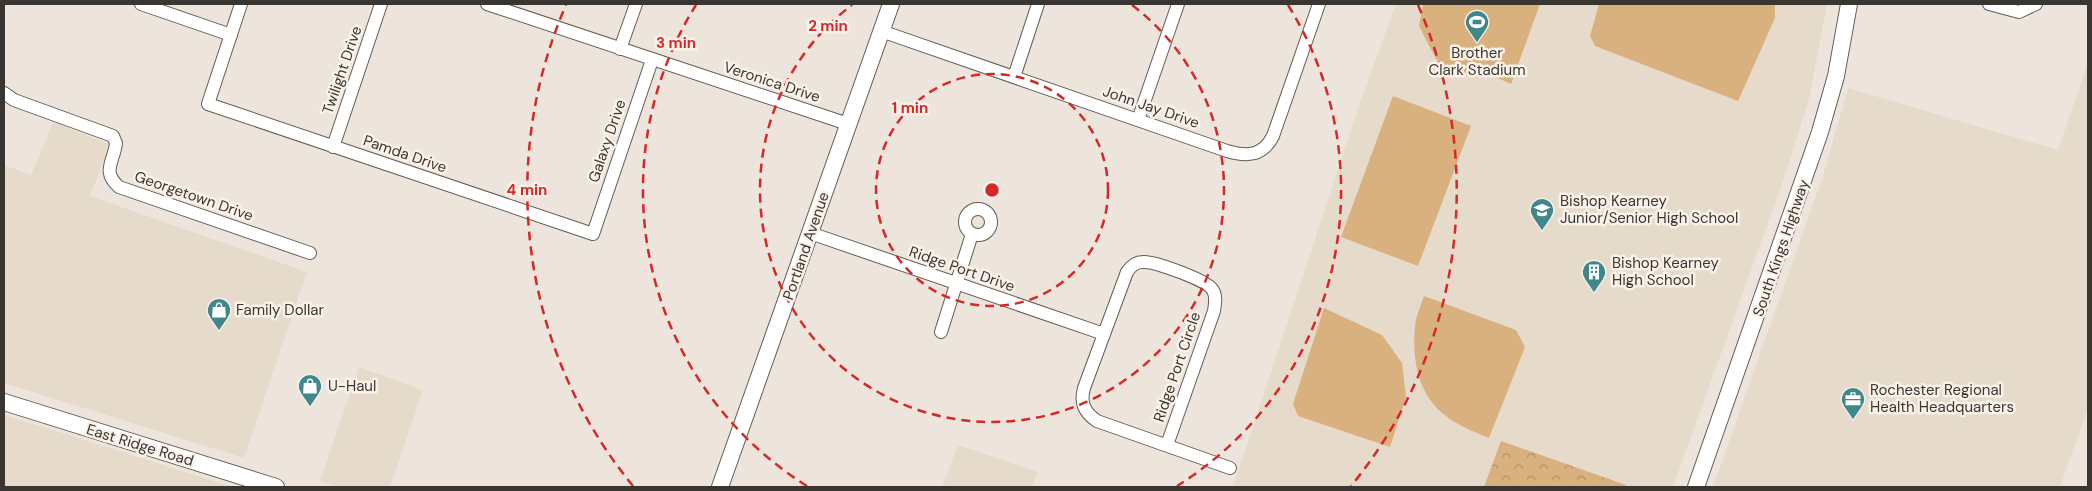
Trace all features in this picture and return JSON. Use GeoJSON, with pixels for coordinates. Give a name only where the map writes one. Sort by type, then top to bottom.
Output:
{"type":"FeatureCollection","features":[{"type":"Feature","properties":{"kind":"main road","name":"Portland Avenue"},"geometry":{"type":"LineString","coordinates":[[720,487],[891,4]]}},
{"type":"Feature","properties":{"kind":"main road","name":"South Kings Highway"},"geometry":{"type":"LineString","coordinates":[[1696,487],[1820,132],[1836,76],[1848,4]]}},
{"type":"Feature","properties":{"kind":"main road","name":"East Ridge Road"},"geometry":{"type":"LineString","coordinates":[[4,402],[276,487]]}},
{"type":"Feature","properties":{"kind":"street"},"geometry":{"type":"LineString","coordinates":[[141,4],[231,36],[242,4]]}},
{"type":"Feature","properties":{"kind":"street","name":"Twilight Drive"},"geometry":{"type":"LineString","coordinates":[[333,146],[381,4]]}},
{"type":"Feature","properties":{"kind":"street","name":"Veronica Drive"},"geometry":{"type":"LineString","coordinates":[[487,4],[848,124]]}},
{"type":"Feature","properties":{"kind":"street"},"geometry":{"type":"LineString","coordinates":[[620,49],[636,4]]}},
{"type":"Feature","properties":{"kind":"street"},"geometry":{"type":"LineString","coordinates":[[1014,77],[1038,4]]}},
{"type":"Feature","properties":{"kind":"street"},"geometry":{"type":"LineString","coordinates":[[1138,120],[1178,4]]}},
{"type":"Feature","properties":{"kind":"street","name":"John Jay Drive"},"geometry":{"type":"LineString","coordinates":[[881,31],[1138,120],[1239,154],[1248,155],[1264,149],[1269,143],[1276,128],[1319,4]]}},
{"type":"Feature","properties":{"kind":"street"},"geometry":{"type":"LineString","coordinates":[[1989,4],[2019,12],[2036,4]]}},
{"type":"Feature","properties":{"kind":"street","name":"Pamda Drive"},"geometry":{"type":"LineString","coordinates":[[231,36],[208,104],[593,234]]}},
{"type":"Feature","properties":{"kind":"street","name":"Galaxy Drive"},"geometry":{"type":"LineString","coordinates":[[593,234],[652,60]]}},
{"type":"Feature","properties":{"kind":"street","name":"Georgetown Drive"},"geometry":{"type":"LineString","coordinates":[[4,93],[14,100],[113,136],[116,143],[109,167],[110,176],[119,187],[310,253]]}},
{"type":"Feature","properties":{"kind":"street","name":"Ridge Port Drive"},"geometry":{"type":"LineString","coordinates":[[810,233],[1104,334]]}},
{"type":"Feature","properties":{"kind":"street"},"geometry":{"type":"LineString","coordinates":[[941,332],[972,234]]}},
{"type":"Feature","properties":{"kind":"street","name":"Ridge Port Circle"},"geometry":{"type":"LineString","coordinates":[[1136,263],[1154,264],[1204,282],[1213,290],[1216,300],[1214,311],[1167,445],[1097,421],[1084,410],[1082,395],[1104,334],[1127,272],[1136,263]]}},
{"type":"Feature","properties":{"kind":"street"},"geometry":{"type":"LineString","coordinates":[[1167,445],[1230,468]]}},
{"type":"Feature","properties":{"kind":"shaded area","name":"Bishop Kearney Junior/Senior High School"},"geometry":{"type":"Polygon","coordinates":[[[1396,4],[1827,4],[1810,95],[1787,170],[1673,487],[1233,487],[1362,97],[1396,4]]]}},
{"type":"Feature","properties":{"kind":"shaded area"},"geometry":{"type":"Polygon","coordinates":[[[2088,62],[2088,408],[2060,487],[1713,487],[1823,176],[1848,88],[2058,150],[2088,62]]]}},
{"type":"Feature","properties":{"kind":"shaded area"},"geometry":{"type":"Polygon","coordinates":[[[53,122],[110,144],[90,196],[307,272],[244,458],[4,383],[4,165],[31,175],[53,122]]]}},
{"type":"Feature","properties":{"kind":"shaded area"},"geometry":{"type":"Polygon","coordinates":[[[359,367],[423,390],[390,487],[338,487],[320,481],[359,367]]]}},
{"type":"Feature","properties":{"kind":"shaded area"},"geometry":{"type":"Polygon","coordinates":[[[4,415],[104,446],[232,487],[4,487],[4,415]]]}},
{"type":"Feature","properties":{"kind":"shaded area"},"geometry":{"type":"Polygon","coordinates":[[[958,445],[1038,472],[1032,487],[942,487],[958,445]]]}},
{"type":"Feature","properties":{"kind":"green space","name":"Brother Clark Stadium"},"geometry":{"type":"Polygon","coordinates":[[[1423,4],[1540,4],[1511,84],[1493,76],[1459,74],[1436,59],[1419,26],[1423,4]]]}},
{"type":"Feature","properties":{"kind":"green space"},"geometry":{"type":"Polygon","coordinates":[[[1599,4],[1775,4],[1775,18],[1738,101],[1595,46],[1590,36],[1599,4]]]}},
{"type":"Feature","properties":{"kind":"green space"},"geometry":{"type":"Polygon","coordinates":[[[1393,96],[1471,126],[1418,266],[1341,237],[1393,96]]]}},
{"type":"Feature","properties":{"kind":"green space"},"geometry":{"type":"Polygon","coordinates":[[[1424,296],[1516,330],[1525,347],[1489,438],[1446,417],[1426,394],[1418,372],[1414,349],[1416,318],[1424,296]]]}},
{"type":"Feature","properties":{"kind":"green space"},"geometry":{"type":"Polygon","coordinates":[[[1324,308],[1382,335],[1402,363],[1406,397],[1390,447],[1298,416],[1293,404],[1324,308]]]}},
{"type":"Feature","properties":{"kind":"green space"},"geometry":{"type":"Polygon","coordinates":[[[1501,441],[1626,485],[1625,487],[1484,487],[1501,441]]]}},
{"type":"Feature","properties":{"kind":"place","name":"Brother Clark Stadium"},"geometry":{"type":"Point","coordinates":[1477,43]}},
{"type":"Feature","properties":{"kind":"place","name":"Bishop Kearney Junior/Senior High School"},"geometry":{"type":"Point","coordinates":[1542,231]}},
{"type":"Feature","properties":{"kind":"place","name":"Bishop Kearney High School"},"geometry":{"type":"Point","coordinates":[1594,293]}},
{"type":"Feature","properties":{"kind":"place","name":"Family Dollar"},"geometry":{"type":"Point","coordinates":[219,331]}},
{"type":"Feature","properties":{"kind":"place","name":"U-Haul"},"geometry":{"type":"Point","coordinates":[310,407]}},
{"type":"Feature","properties":{"kind":"place","name":"Rochester Regional Health Headquarters"},"geometry":{"type":"Point","coordinates":[1853,420]}}]}
